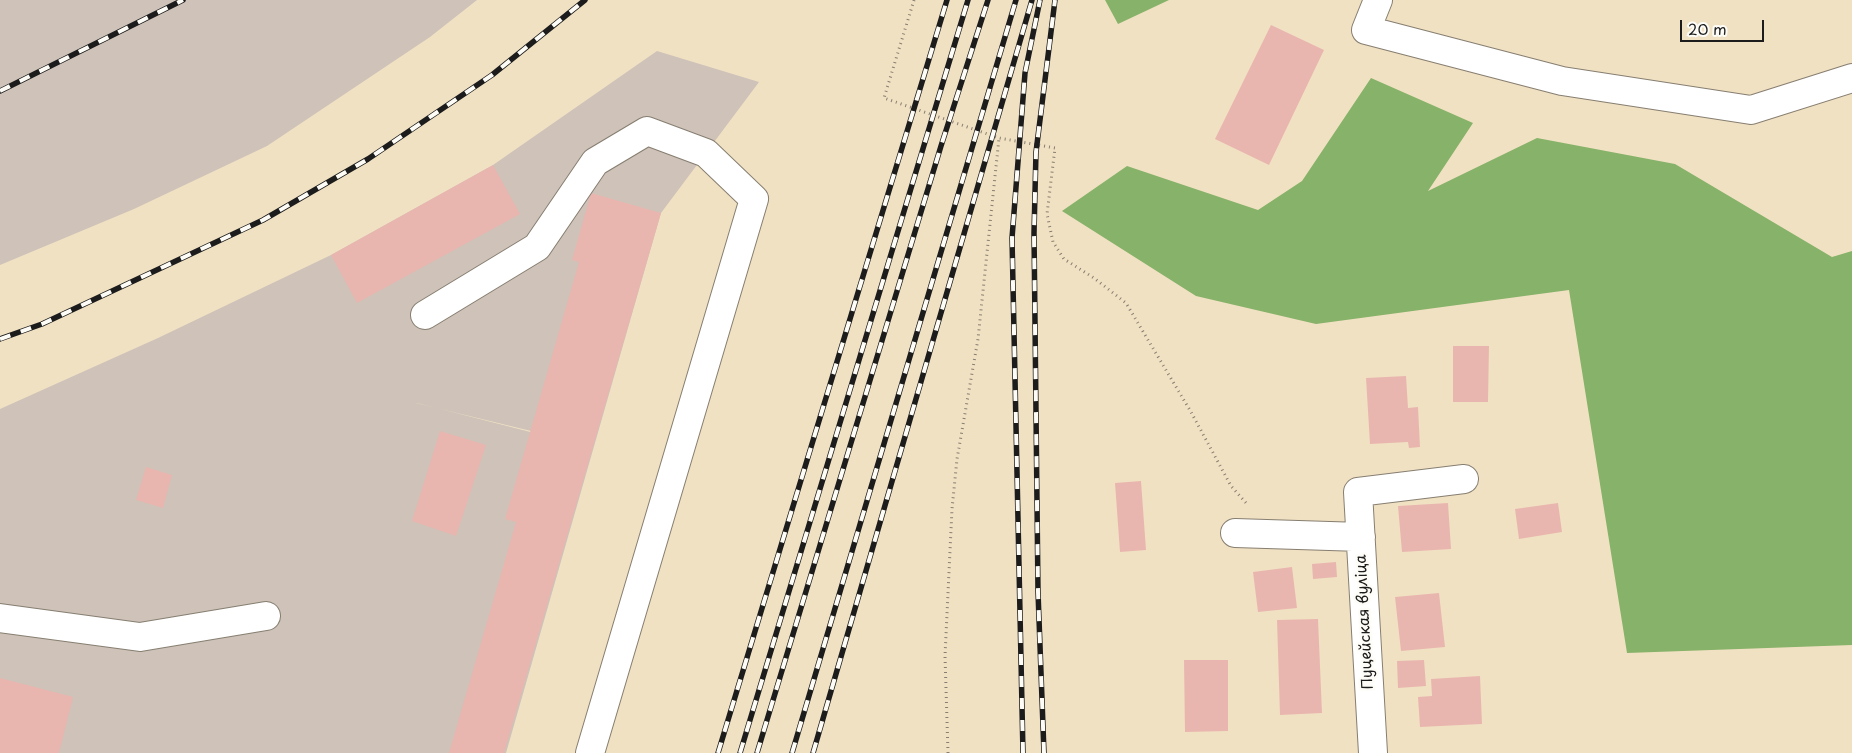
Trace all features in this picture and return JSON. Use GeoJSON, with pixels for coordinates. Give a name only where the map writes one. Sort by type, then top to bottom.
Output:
{"type":"FeatureCollection","features":[{"type":"Feature","properties":{"kind":"street"},"geometry":{"type":"LineString","coordinates":[[1378,0],[1366,30],[1562,81],[1750,110],[1852,78]]}},
{"type":"Feature","properties":{"kind":"street"},"geometry":{"type":"LineString","coordinates":[[425,315],[537,247],[595,162],[647,131],[706,152],[754,199],[590,753]]}},
{"type":"Feature","properties":{"kind":"street","name":"Пуцейская вуліца"},"geometry":{"type":"LineString","coordinates":[[1373,753],[1358,492],[1464,479]]}},
{"type":"Feature","properties":{"kind":"street"},"geometry":{"type":"LineString","coordinates":[[1235,533],[1360,537]]}},
{"type":"Feature","properties":{"kind":"street"},"geometry":{"type":"LineString","coordinates":[[0,618],[140,636],[266,616]]}},
{"type":"Feature","properties":{"kind":"path"},"geometry":{"type":"LineString","coordinates":[[914,0],[884,98],[999,138],[1056,148],[1047,214],[1054,242],[1064,259],[1094,278],[1126,303],[1191,412],[1231,486],[1273,534]]}},
{"type":"Feature","properties":{"kind":"path"},"geometry":{"type":"LineString","coordinates":[[948,753],[945,656],[952,510],[957,459],[978,339],[999,138]]}},
{"type":"Feature","properties":{"kind":"shaded area"},"geometry":{"type":"Polygon","coordinates":[[[0,0],[477,0],[430,37],[267,146],[134,209],[0,265],[0,0]]]}},
{"type":"Feature","properties":{"kind":"shaded area"},"geometry":{"type":"Polygon","coordinates":[[[657,51],[759,82],[661,213],[506,753],[0,753],[0,409],[158,338],[331,255],[493,165],[657,51]],[[437,408],[550,437],[531,431],[437,408]]]}},
{"type":"Feature","properties":{"kind":"green space"},"geometry":{"type":"Polygon","coordinates":[[[1105,0],[1169,0],[1118,24],[1105,0]]]}},
{"type":"Feature","properties":{"kind":"green space"},"geometry":{"type":"Polygon","coordinates":[[[1371,78],[1473,123],[1428,191],[1537,138],[1675,164],[1832,257],[1852,251],[1852,645],[1627,653],[1569,290],[1316,324],[1196,296],[1062,211],[1127,166],[1258,210],[1302,181],[1371,78]]]}},
{"type":"Feature","properties":{"kind":"building"},"geometry":{"type":"Polygon","coordinates":[[[1271,25],[1324,50],[1269,165],[1215,139],[1271,25]]]}},
{"type":"Feature","properties":{"kind":"building"},"geometry":{"type":"Polygon","coordinates":[[[493,165],[520,214],[357,303],[331,255],[493,165]]]}},
{"type":"Feature","properties":{"kind":"building"},"geometry":{"type":"Polygon","coordinates":[[[591,193],[661,213],[504,753],[449,753],[516,522],[505,519],[579,262],[572,260],[591,193]]]}},
{"type":"Feature","properties":{"kind":"building"},"geometry":{"type":"Polygon","coordinates":[[[1453,346],[1489,346],[1488,402],[1453,402],[1453,346]]]}},
{"type":"Feature","properties":{"kind":"building"},"geometry":{"type":"Polygon","coordinates":[[[1406,376],[1408,408],[1418,407],[1420,447],[1409,448],[1408,442],[1370,444],[1366,378],[1406,376]]]}},
{"type":"Feature","properties":{"kind":"building"},"geometry":{"type":"Polygon","coordinates":[[[440,431],[486,445],[456,536],[412,521],[440,431]]]}},
{"type":"Feature","properties":{"kind":"building"},"geometry":{"type":"Polygon","coordinates":[[[146,467],[172,475],[163,508],[136,500],[146,467]]]}},
{"type":"Feature","properties":{"kind":"building"},"geometry":{"type":"Polygon","coordinates":[[[1141,481],[1146,550],[1120,552],[1115,483],[1141,481]]]}},
{"type":"Feature","properties":{"kind":"building"},"geometry":{"type":"Polygon","coordinates":[[[1448,503],[1451,549],[1402,552],[1398,506],[1448,503]]]}},
{"type":"Feature","properties":{"kind":"building"},"geometry":{"type":"Polygon","coordinates":[[[1558,503],[1562,532],[1519,539],[1515,509],[1558,503]]]}},
{"type":"Feature","properties":{"kind":"building"},"geometry":{"type":"Polygon","coordinates":[[[1336,562],[1337,577],[1313,579],[1312,564],[1336,562]]]}},
{"type":"Feature","properties":{"kind":"building"},"geometry":{"type":"Polygon","coordinates":[[[1292,567],[1297,608],[1258,612],[1253,572],[1292,567]]]}},
{"type":"Feature","properties":{"kind":"building"},"geometry":{"type":"Polygon","coordinates":[[[1439,593],[1445,647],[1401,651],[1395,597],[1439,593]]]}},
{"type":"Feature","properties":{"kind":"building"},"geometry":{"type":"Polygon","coordinates":[[[1318,619],[1322,713],[1280,715],[1277,620],[1318,619]]]}},
{"type":"Feature","properties":{"kind":"building"},"geometry":{"type":"Polygon","coordinates":[[[1184,660],[1228,660],[1228,731],[1185,732],[1184,660]]]}},
{"type":"Feature","properties":{"kind":"building"},"geometry":{"type":"Polygon","coordinates":[[[1424,660],[1426,686],[1398,688],[1397,661],[1424,660]]]}},
{"type":"Feature","properties":{"kind":"building"},"geometry":{"type":"Polygon","coordinates":[[[1480,676],[1482,724],[1420,727],[1418,697],[1432,696],[1431,679],[1480,676]]]}},
{"type":"Feature","properties":{"kind":"building"},"geometry":{"type":"Polygon","coordinates":[[[0,678],[73,697],[59,753],[0,753],[0,678]]]}},
{"type":"Feature","properties":{"kind":"railway"},"geometry":{"type":"LineString","coordinates":[[0,91],[183,0]]}},
{"type":"Feature","properties":{"kind":"railway"},"geometry":{"type":"LineString","coordinates":[[0,339],[42,324],[263,220],[368,159],[492,75],[585,0]]}},
{"type":"Feature","properties":{"kind":"railway"},"geometry":{"type":"LineString","coordinates":[[718,753],[947,0]]}},
{"type":"Feature","properties":{"kind":"railway"},"geometry":{"type":"LineString","coordinates":[[740,753],[968,0]]}},
{"type":"Feature","properties":{"kind":"railway"},"geometry":{"type":"LineString","coordinates":[[757,753],[941,146],[988,0]]}},
{"type":"Feature","properties":{"kind":"railway"},"geometry":{"type":"LineString","coordinates":[[792,753],[1016,0]]}},
{"type":"Feature","properties":{"kind":"railway"},"geometry":{"type":"LineString","coordinates":[[813,753],[1032,0]]}},
{"type":"Feature","properties":{"kind":"railway"},"geometry":{"type":"LineString","coordinates":[[1023,753],[1012,238],[1025,73],[1040,0]]}},
{"type":"Feature","properties":{"kind":"railway"},"geometry":{"type":"LineString","coordinates":[[1044,753],[1038,592],[1034,233],[1036,152],[1055,0]]}}]}
